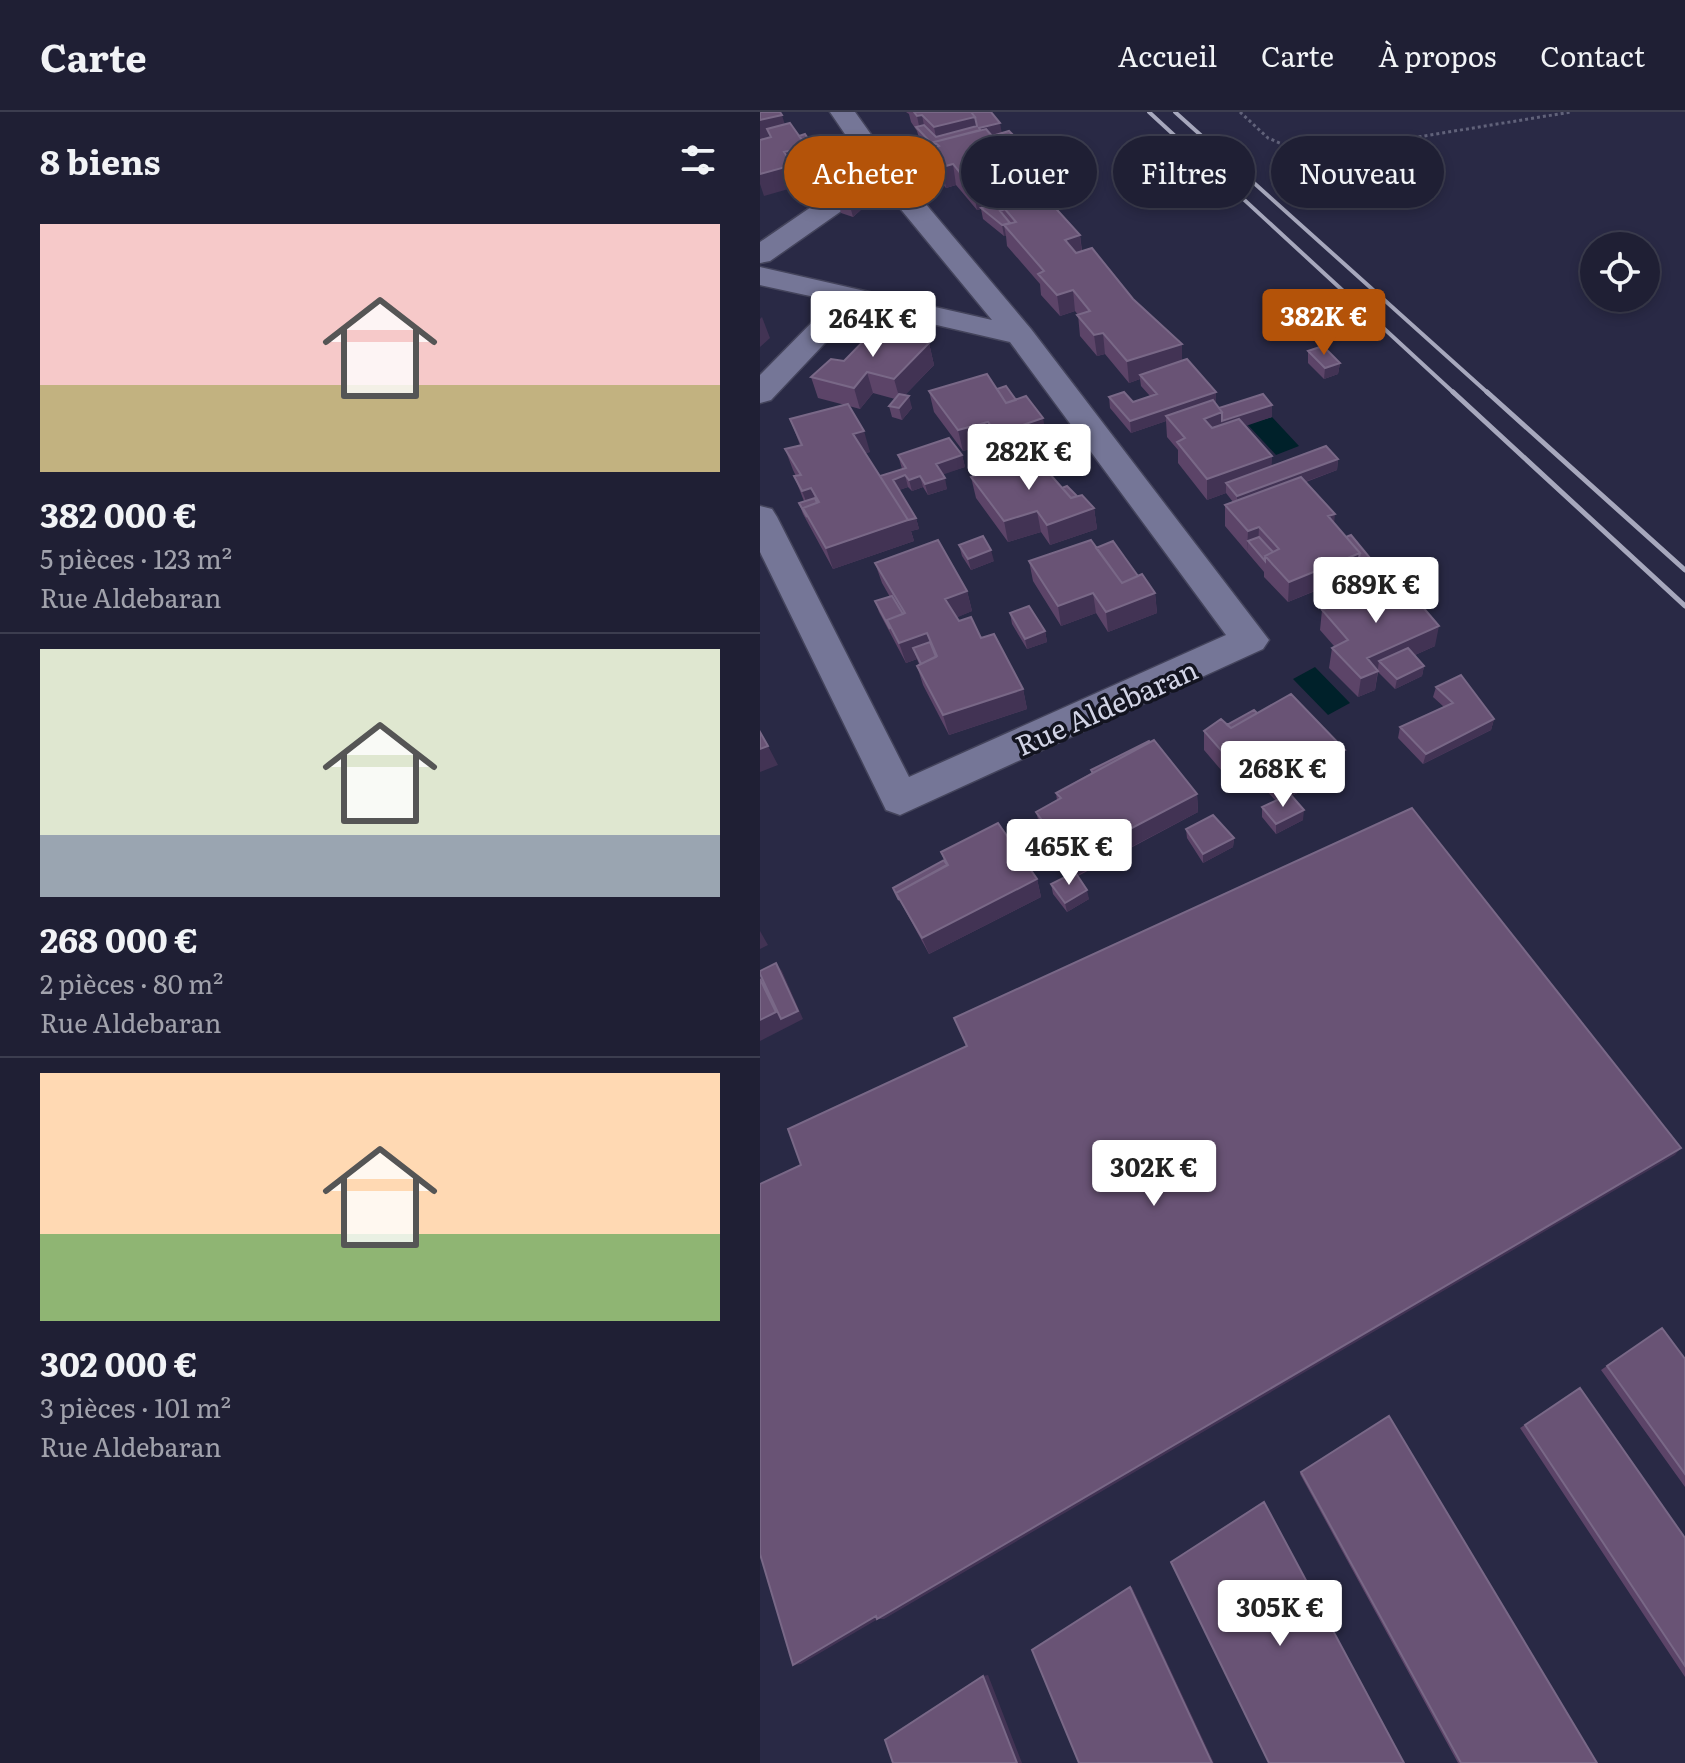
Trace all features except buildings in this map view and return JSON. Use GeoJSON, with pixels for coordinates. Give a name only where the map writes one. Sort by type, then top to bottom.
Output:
{"type":"FeatureCollection","features":[{"type":"Feature","properties":{"kind":"street"},"geometry":{"type":"LineString","coordinates":[[842,112],[859,136]]}},
{"type":"Feature","properties":{"kind":"street"},"geometry":{"type":"LineString","coordinates":[[760,255],[828,208]]}},
{"type":"Feature","properties":{"kind":"street"},"geometry":{"type":"LineString","coordinates":[[915,208],[1020,335]]}},
{"type":"Feature","properties":{"kind":"street"},"geometry":{"type":"LineString","coordinates":[[760,276],[1020,335]]}},
{"type":"Feature","properties":{"kind":"street"},"geometry":{"type":"LineString","coordinates":[[760,393],[853,297]]}},
{"type":"Feature","properties":{"kind":"street","name":"Rue Aldebaran"},"geometry":{"type":"LineString","coordinates":[[760,517],[900,799],[1250,640],[1020,335]]}},
{"type":"Feature","properties":{"kind":"path"},"geometry":{"type":"LineString","coordinates":[[1240,112],[1268,138],[1296,150],[1381,143],[1571,112]]}},
{"type":"Feature","properties":{"kind":"water"},"geometry":{"type":"Polygon","coordinates":[[[1272,417],[1299,446],[1276,455],[1247,424],[1272,417]]]}},
{"type":"Feature","properties":{"kind":"water"},"geometry":{"type":"Polygon","coordinates":[[[1315,667],[1350,703],[1328,715],[1293,679],[1315,667]]]}},
{"type":"Feature","properties":{"kind":"railway"},"geometry":{"type":"LineString","coordinates":[[1149,112],[1455,394]]}},
{"type":"Feature","properties":{"kind":"railway"},"geometry":{"type":"LineString","coordinates":[[1175,112],[1489,394]]}},
{"type":"Feature","properties":{"kind":"railway"},"geometry":{"type":"LineString","coordinates":[[1453,392],[1685,606]]}},
{"type":"Feature","properties":{"kind":"railway"},"geometry":{"type":"LineString","coordinates":[[1487,392],[1685,570]]}}]}
